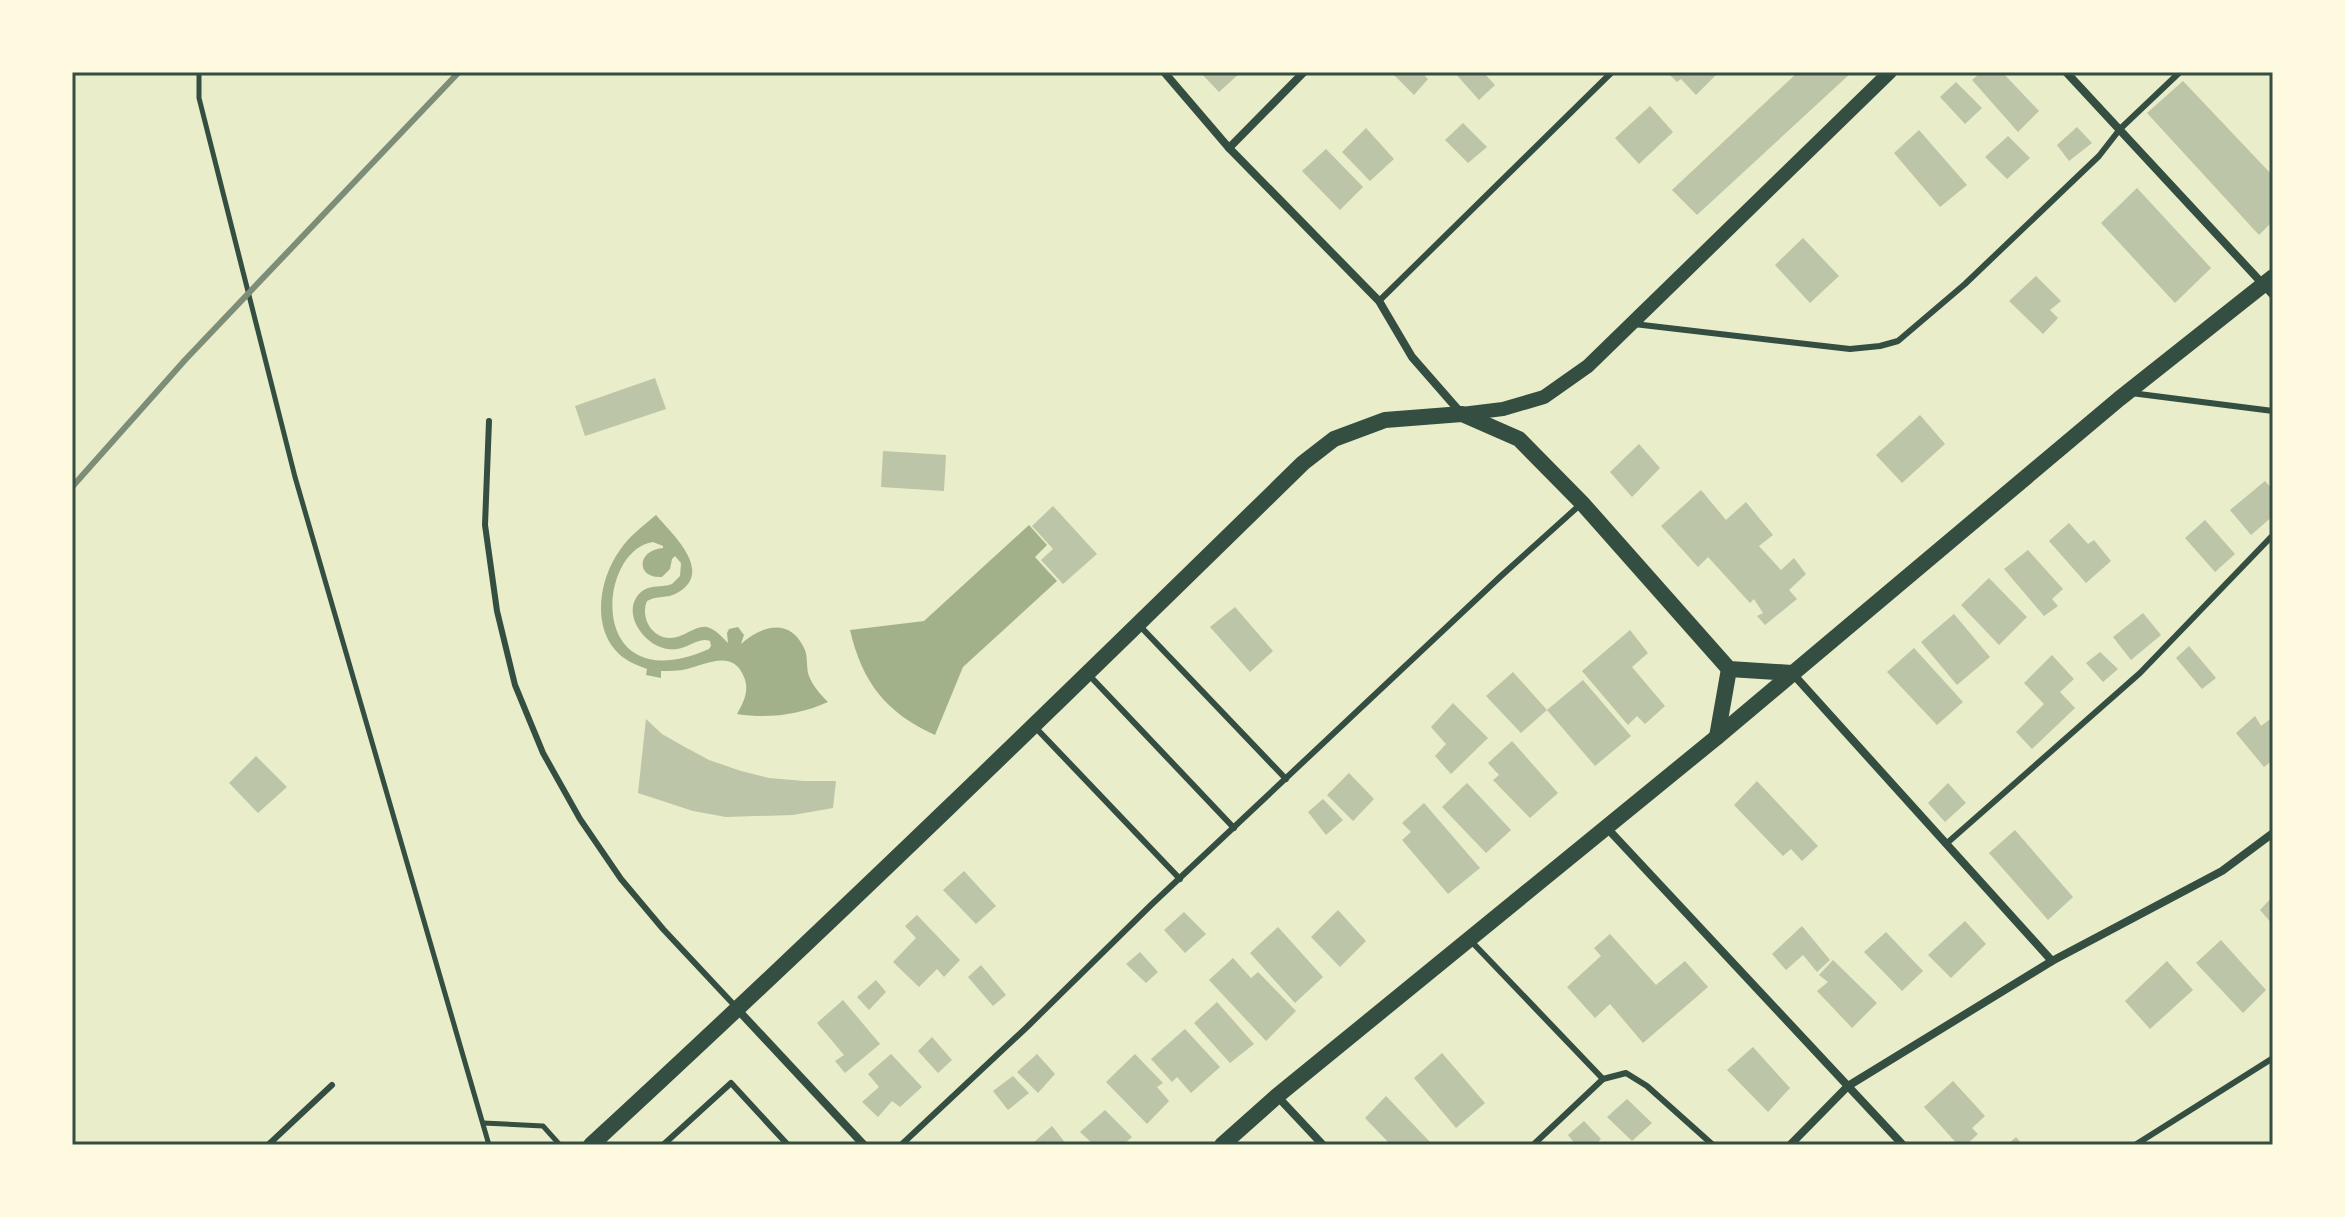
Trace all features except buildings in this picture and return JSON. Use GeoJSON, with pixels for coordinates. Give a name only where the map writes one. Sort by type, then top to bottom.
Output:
{"type":"FeatureCollection","features":[{"type":"Feature","properties":{"kind":"main road"},"geometry":{"type":"LineString","coordinates":[[1222,1145],[1277,1096],[1717,737],[2128,392],[2270,286]]}},
{"type":"Feature","properties":{"kind":"main road"},"geometry":{"type":"LineString","coordinates":[[591,1145],[738,1010],[1303,463],[1334,439],[1385,420],[1462,414],[1519,439],[1582,503],[1729,669],[1792,673]]}},
{"type":"Feature","properties":{"kind":"main road"},"geometry":{"type":"LineString","coordinates":[[1717,737],[1729,669]]}},
{"type":"Feature","properties":{"kind":"street"},"geometry":{"type":"LineString","coordinates":[[1164,72],[1229,148],[1379,301],[1412,357],[1462,414],[1503,409],[1544,397],[1588,366],[1890,72]]}},
{"type":"Feature","properties":{"kind":"street"},"geometry":{"type":"LineString","coordinates":[[1229,148],[1304,72]]}},
{"type":"Feature","properties":{"kind":"street"},"geometry":{"type":"LineString","coordinates":[[2066,72],[2270,286]]}},
{"type":"Feature","properties":{"kind":"street"},"geometry":{"type":"LineString","coordinates":[[1792,673],[2052,961]]}},
{"type":"Feature","properties":{"kind":"street"},"geometry":{"type":"LineString","coordinates":[[1606,826],[1903,1145]]}},
{"type":"Feature","properties":{"kind":"street"},"geometry":{"type":"LineString","coordinates":[[1790,1145],[1848,1086],[2052,961],[2222,871],[2273,833]]}},
{"type":"Feature","properties":{"kind":"street"},"geometry":{"type":"LineString","coordinates":[[738,1010],[864,1145]]}},
{"type":"Feature","properties":{"kind":"street"},"geometry":{"type":"LineString","coordinates":[[1277,1096],[1323,1145]]}},
{"type":"Feature","properties":{"kind":"lane"},"geometry":{"type":"LineString","coordinates":[[1379,301],[1612,72]]}},
{"type":"Feature","properties":{"kind":"lane"},"geometry":{"type":"LineString","coordinates":[[1631,324],[1850,349],[1898,341],[1965,284],[2099,156],[2120,129],[2180,72]]}},
{"type":"Feature","properties":{"kind":"lane"},"geometry":{"type":"LineString","coordinates":[[2128,392],[2273,411]]}},
{"type":"Feature","properties":{"kind":"lane"},"geometry":{"type":"LineString","coordinates":[[489,421],[485,525],[497,611],[515,685],[543,753],[580,819],[621,879],[738,1010]]}},
{"type":"Feature","properties":{"kind":"lane"},"geometry":{"type":"LineString","coordinates":[[901,1145],[1582,503]]}},
{"type":"Feature","properties":{"kind":"lane"},"geometry":{"type":"LineString","coordinates":[[1946,844],[2140,673],[2273,535]]}},
{"type":"Feature","properties":{"kind":"lane"},"geometry":{"type":"LineString","coordinates":[[1138,624],[1286,779]]}},
{"type":"Feature","properties":{"kind":"lane"},"geometry":{"type":"LineString","coordinates":[[1088,674],[1234,828]]}},
{"type":"Feature","properties":{"kind":"lane"},"geometry":{"type":"LineString","coordinates":[[1034,726],[1180,879]]}},
{"type":"Feature","properties":{"kind":"lane"},"geometry":{"type":"LineString","coordinates":[[1469,939],[1603,1079]]}},
{"type":"Feature","properties":{"kind":"lane"},"geometry":{"type":"LineString","coordinates":[[2135,1145],[2273,1058]]}},
{"type":"Feature","properties":{"kind":"lane"},"geometry":{"type":"LineString","coordinates":[[1533,1145],[1603,1079],[1626,1073],[1647,1086],[1713,1145]]}},
{"type":"Feature","properties":{"kind":"lane"},"geometry":{"type":"LineString","coordinates":[[663,1145],[731,1083],[788,1145]]}},
{"type":"Feature","properties":{"kind":"lane"},"geometry":{"type":"LineString","coordinates":[[268,1145],[332,1085]]}},
{"type":"Feature","properties":{"kind":"path"},"geometry":{"type":"LineString","coordinates":[[199,72],[199,98],[295,477],[489,1145]]}},
{"type":"Feature","properties":{"kind":"path"},"geometry":{"type":"LineString","coordinates":[[483,1123],[543,1126],[560,1145]]}},
{"type":"Feature","properties":{"kind":"shaded area"},"geometry":{"type":"Polygon","coordinates":[[[656,515],[687,553],[692,575],[688,584],[677,593],[647,601],[646,620],[653,631],[670,638],[707,627],[728,643],[729,629],[738,627],[744,635],[741,644],[767,629],[792,632],[806,653],[811,680],[828,702],[783,715],[737,714],[746,687],[744,677],[733,663],[719,661],[684,670],[661,671],[661,678],[646,675],[647,669],[627,660],[613,647],[602,621],[601,606],[607,576],[624,545],[656,515]],[[653,542],[634,551],[620,570],[613,594],[614,619],[622,641],[640,656],[669,660],[711,646],[710,641],[705,640],[674,649],[659,647],[638,627],[633,609],[641,592],[672,584],[680,576],[681,563],[675,556],[670,569],[662,577],[647,574],[644,569],[644,559],[648,554],[663,546],[653,542]]]}},
{"type":"Feature","properties":{"kind":"shaded area"},"geometry":{"type":"Polygon","coordinates":[[[1029,525],[1047,545],[1035,557],[1057,581],[963,667],[935,735],[903,717],[879,694],[861,665],[850,630],[924,621],[1029,525]]]}},
{"type":"Feature","properties":{"kind":"railway"},"geometry":{"type":"LineString","coordinates":[[72,487],[185,360],[459,72]]}}]}
